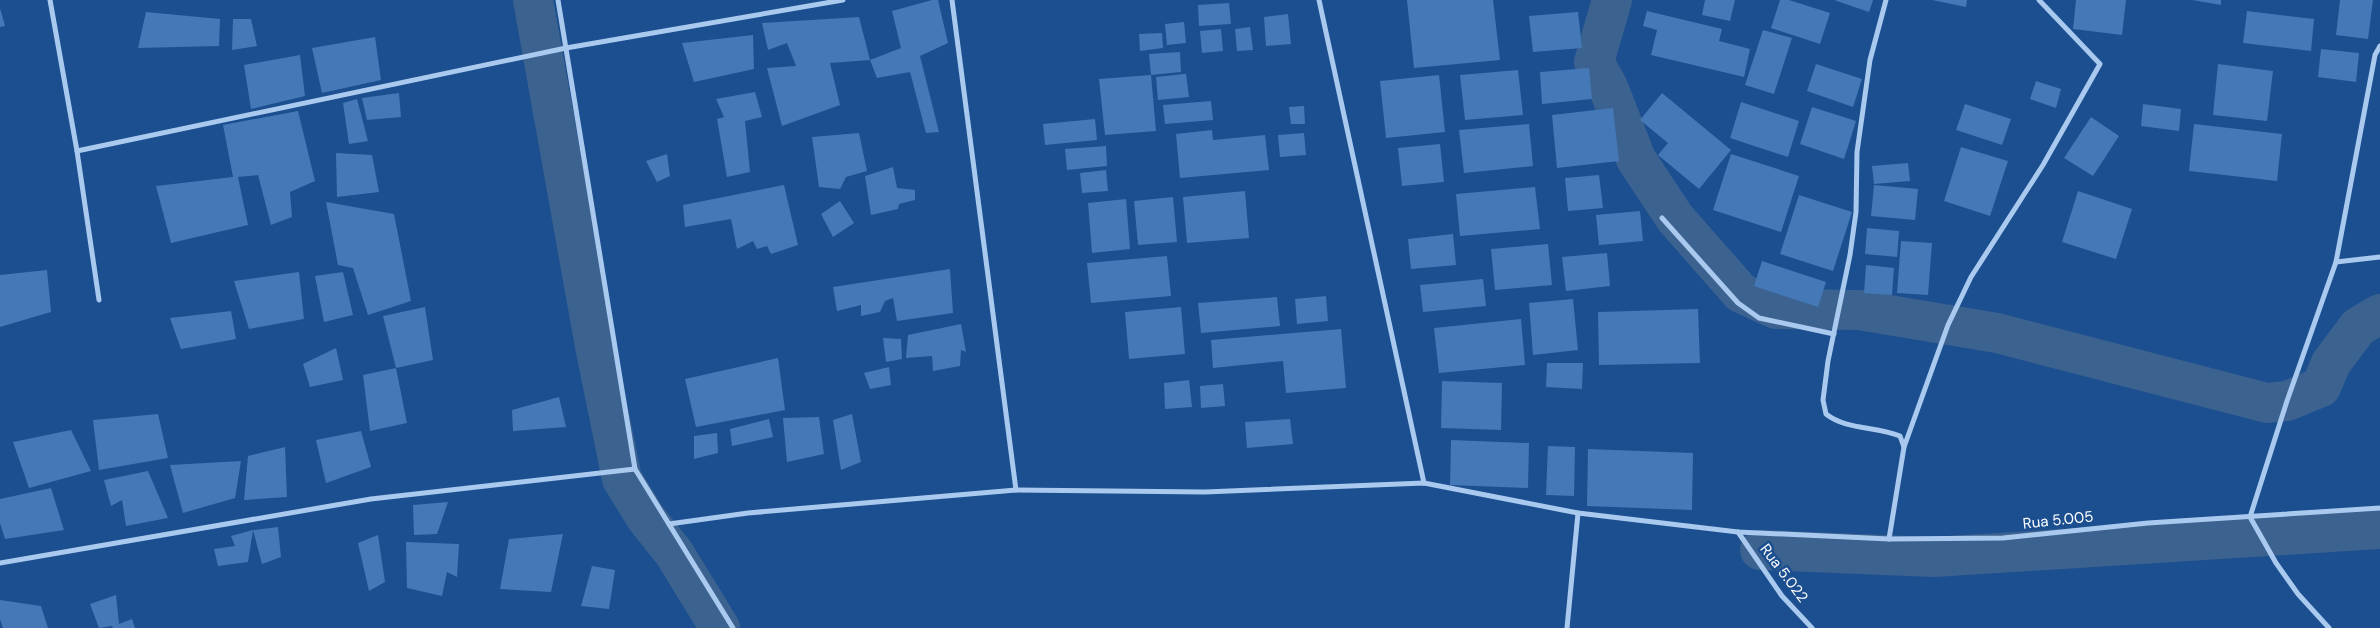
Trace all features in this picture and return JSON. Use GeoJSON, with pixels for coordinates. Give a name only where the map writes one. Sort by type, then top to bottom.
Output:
{"type":"FeatureCollection","features":[{"type":"Feature","properties":{"kind":"street"},"geometry":{"type":"LineString","coordinates":[[50,0],[77,151],[99,300]]}},
{"type":"Feature","properties":{"kind":"street"},"geometry":{"type":"LineString","coordinates":[[558,0],[635,469],[733,628]]}},
{"type":"Feature","properties":{"kind":"street"},"geometry":{"type":"LineString","coordinates":[[77,151],[566,48],[843,0]]}},
{"type":"Feature","properties":{"kind":"street"},"geometry":{"type":"LineString","coordinates":[[952,0],[1016,490]]}},
{"type":"Feature","properties":{"kind":"street"},"geometry":{"type":"LineString","coordinates":[[1318,0],[1424,483]]}},
{"type":"Feature","properties":{"kind":"street"},"geometry":{"type":"LineString","coordinates":[[1886,0],[1870,60],[1857,152],[1856,212],[1850,255],[1823,400],[1826,414],[1836,422],[1888,431],[1900,436],[1904,447]]}},
{"type":"Feature","properties":{"kind":"street"},"geometry":{"type":"LineString","coordinates":[[1889,539],[1904,447],[1948,325],[1971,277],[2044,165],[2100,64],[2039,0]]}},
{"type":"Feature","properties":{"kind":"street"},"geometry":{"type":"LineString","coordinates":[[2329,628],[2298,594],[2276,563],[2250,517],[2287,400],[2336,262],[2375,55],[2380,46]]}},
{"type":"Feature","properties":{"kind":"street"},"geometry":{"type":"LineString","coordinates":[[1662,218],[1738,303],[1759,318],[1834,334]]}},
{"type":"Feature","properties":{"kind":"street"},"geometry":{"type":"LineString","coordinates":[[2336,262],[2380,257]]}},
{"type":"Feature","properties":{"kind":"street"},"geometry":{"type":"LineString","coordinates":[[0,563],[370,499],[635,469]]}},
{"type":"Feature","properties":{"kind":"street","name":"Rua 5.005"},"geometry":{"type":"LineString","coordinates":[[669,524],[748,513],[1016,490],[1205,492],[1424,483],[1578,513],[1738,532],[1889,539],[2002,538],[2148,523],[2380,508]]}},
{"type":"Feature","properties":{"kind":"street"},"geometry":{"type":"LineString","coordinates":[[1567,628],[1578,513]]}},
{"type":"Feature","properties":{"kind":"street","name":"Rua 5.022"},"geometry":{"type":"LineString","coordinates":[[1738,532],[1782,596],[1812,628]]}},
{"type":"Feature","properties":{"kind":"building"},"geometry":{"type":"Polygon","coordinates":[[[938,0],[948,43],[920,56],[939,132],[926,133],[910,72],[877,78],[870,60],[901,48],[892,11],[938,0]]]}},
{"type":"Feature","properties":{"kind":"building"},"geometry":{"type":"Polygon","coordinates":[[[1407,0],[1493,0],[1500,60],[1414,68],[1407,0]]]}},
{"type":"Feature","properties":{"kind":"building"},"geometry":{"type":"Polygon","coordinates":[[[1705,0],[1735,0],[1730,21],[1702,15],[1705,0]]]}},
{"type":"Feature","properties":{"kind":"building"},"geometry":{"type":"Polygon","coordinates":[[[1780,0],[1789,0],[1830,13],[1820,44],[1771,28],[1780,0]]]}},
{"type":"Feature","properties":{"kind":"building"},"geometry":{"type":"Polygon","coordinates":[[[1834,0],[1873,0],[1869,12],[1834,0]]]}},
{"type":"Feature","properties":{"kind":"building"},"geometry":{"type":"Polygon","coordinates":[[[1932,0],[1967,0],[1966,7],[1932,0]]]}},
{"type":"Feature","properties":{"kind":"building"},"geometry":{"type":"Polygon","coordinates":[[[2076,0],[2126,0],[2122,35],[2073,29],[2076,0]]]}},
{"type":"Feature","properties":{"kind":"building"},"geometry":{"type":"Polygon","coordinates":[[[2192,0],[2221,0],[2221,5],[2192,0]]]}},
{"type":"Feature","properties":{"kind":"building"},"geometry":{"type":"Polygon","coordinates":[[[2340,0],[2373,0],[2368,39],[2336,35],[2340,0]]]}},
{"type":"Feature","properties":{"kind":"building"},"geometry":{"type":"Polygon","coordinates":[[[1229,3],[1231,24],[1199,26],[1198,5],[1229,3]]]}},
{"type":"Feature","properties":{"kind":"building"},"geometry":{"type":"Polygon","coordinates":[[[0,8],[5,26],[0,27],[0,8]]]}},
{"type":"Feature","properties":{"kind":"building"},"geometry":{"type":"Polygon","coordinates":[[[1647,11],[1722,29],[1719,41],[1750,49],[1744,77],[1651,55],[1657,30],[1643,26],[1647,11]]]}},
{"type":"Feature","properties":{"kind":"building"},"geometry":{"type":"Polygon","coordinates":[[[2247,11],[2314,19],[2311,51],[2243,43],[2247,11]]]}},
{"type":"Feature","properties":{"kind":"building"},"geometry":{"type":"Polygon","coordinates":[[[146,12],[220,19],[219,46],[138,48],[146,12]]]}},
{"type":"Feature","properties":{"kind":"building"},"geometry":{"type":"Polygon","coordinates":[[[1578,12],[1582,48],[1533,52],[1529,16],[1578,12]]]}},
{"type":"Feature","properties":{"kind":"building"},"geometry":{"type":"Polygon","coordinates":[[[1288,14],[1291,44],[1266,46],[1264,17],[1288,14]]]}},
{"type":"Feature","properties":{"kind":"building"},"geometry":{"type":"Polygon","coordinates":[[[859,17],[870,60],[830,63],[840,105],[782,126],[767,68],[796,66],[787,43],[768,50],[762,23],[859,17]]]}},
{"type":"Feature","properties":{"kind":"building"},"geometry":{"type":"Polygon","coordinates":[[[233,19],[251,19],[257,46],[232,50],[233,19]]]}},
{"type":"Feature","properties":{"kind":"building"},"geometry":{"type":"Polygon","coordinates":[[[1184,22],[1186,43],[1167,45],[1165,24],[1184,22]]]}},
{"type":"Feature","properties":{"kind":"building"},"geometry":{"type":"Polygon","coordinates":[[[1250,27],[1253,50],[1237,51],[1235,29],[1250,27]]]}},
{"type":"Feature","properties":{"kind":"building"},"geometry":{"type":"Polygon","coordinates":[[[1221,29],[1223,51],[1202,53],[1200,31],[1221,29]]]}},
{"type":"Feature","properties":{"kind":"building"},"geometry":{"type":"Polygon","coordinates":[[[1763,30],[1792,38],[1774,94],[1745,85],[1763,30]]]}},
{"type":"Feature","properties":{"kind":"building"},"geometry":{"type":"Polygon","coordinates":[[[1162,33],[1163,48],[1140,51],[1139,34],[1162,33]]]}},
{"type":"Feature","properties":{"kind":"building"},"geometry":{"type":"Polygon","coordinates":[[[753,35],[754,69],[694,82],[682,43],[753,35]]]}},
{"type":"Feature","properties":{"kind":"building"},"geometry":{"type":"Polygon","coordinates":[[[375,37],[381,80],[322,93],[312,48],[375,37]]]}},
{"type":"Feature","properties":{"kind":"building"},"geometry":{"type":"Polygon","coordinates":[[[2321,49],[2359,53],[2356,82],[2318,77],[2321,49]]]}},
{"type":"Feature","properties":{"kind":"building"},"geometry":{"type":"Polygon","coordinates":[[[1180,52],[1181,72],[1151,75],[1149,54],[1180,52]]]}},
{"type":"Feature","properties":{"kind":"building"},"geometry":{"type":"Polygon","coordinates":[[[300,55],[305,96],[251,109],[244,65],[300,55]]]}},
{"type":"Feature","properties":{"kind":"building"},"geometry":{"type":"Polygon","coordinates":[[[1816,64],[1862,79],[1853,107],[1807,91],[1816,64]]]}},
{"type":"Feature","properties":{"kind":"building"},"geometry":{"type":"Polygon","coordinates":[[[2218,64],[2273,71],[2267,121],[2213,115],[2218,64]]]}},
{"type":"Feature","properties":{"kind":"building"},"geometry":{"type":"Polygon","coordinates":[[[1589,68],[1592,99],[1542,104],[1540,72],[1589,68]]]}},
{"type":"Feature","properties":{"kind":"building"},"geometry":{"type":"Polygon","coordinates":[[[1518,70],[1523,115],[1465,120],[1460,75],[1518,70]]]}},
{"type":"Feature","properties":{"kind":"building"},"geometry":{"type":"Polygon","coordinates":[[[1186,74],[1189,97],[1158,100],[1156,77],[1186,74]]]}},
{"type":"Feature","properties":{"kind":"building"},"geometry":{"type":"Polygon","coordinates":[[[1151,75],[1156,131],[1105,135],[1099,79],[1151,75]]]}},
{"type":"Feature","properties":{"kind":"building"},"geometry":{"type":"Polygon","coordinates":[[[1439,75],[1445,132],[1386,138],[1380,81],[1439,75]]]}},
{"type":"Feature","properties":{"kind":"building"},"geometry":{"type":"Polygon","coordinates":[[[2036,81],[2061,89],[2056,108],[2030,99],[2036,81]]]}},
{"type":"Feature","properties":{"kind":"building"},"geometry":{"type":"Polygon","coordinates":[[[755,92],[762,117],[745,121],[750,172],[727,177],[717,119],[724,117],[716,99],[755,92]]]}},
{"type":"Feature","properties":{"kind":"building"},"geometry":{"type":"Polygon","coordinates":[[[399,93],[401,117],[367,120],[362,98],[399,93]]]}},
{"type":"Feature","properties":{"kind":"building"},"geometry":{"type":"Polygon","coordinates":[[[1662,93],[1731,150],[1699,189],[1658,155],[1668,143],[1640,120],[1662,93]]]}},
{"type":"Feature","properties":{"kind":"building"},"geometry":{"type":"Polygon","coordinates":[[[357,99],[368,141],[349,144],[343,103],[357,99]]]}},
{"type":"Feature","properties":{"kind":"building"},"geometry":{"type":"Polygon","coordinates":[[[1211,101],[1213,120],[1165,124],[1163,105],[1211,101]]]}},
{"type":"Feature","properties":{"kind":"building"},"geometry":{"type":"Polygon","coordinates":[[[1741,102],[1799,121],[1788,157],[1730,138],[1741,102]]]}},
{"type":"Feature","properties":{"kind":"building"},"geometry":{"type":"Polygon","coordinates":[[[1965,104],[2011,119],[2002,145],[1956,130],[1965,104]]]}},
{"type":"Feature","properties":{"kind":"building"},"geometry":{"type":"Polygon","coordinates":[[[2143,104],[2181,109],[2179,131],[2141,126],[2143,104]]]}},
{"type":"Feature","properties":{"kind":"building"},"geometry":{"type":"Polygon","coordinates":[[[1304,106],[1305,124],[1291,124],[1289,107],[1304,106]]]}},
{"type":"Feature","properties":{"kind":"building"},"geometry":{"type":"Polygon","coordinates":[[[1812,107],[1856,121],[1844,159],[1800,144],[1812,107]]]}},
{"type":"Feature","properties":{"kind":"building"},"geometry":{"type":"Polygon","coordinates":[[[1613,108],[1619,161],[1557,168],[1552,115],[1613,108]]]}},
{"type":"Feature","properties":{"kind":"building"},"geometry":{"type":"Polygon","coordinates":[[[298,111],[315,181],[290,192],[292,217],[271,225],[258,175],[238,177],[248,225],[171,243],[156,186],[233,177],[223,125],[298,111]]]}},
{"type":"Feature","properties":{"kind":"building"},"geometry":{"type":"Polygon","coordinates":[[[2091,117],[2119,136],[2093,176],[2064,158],[2091,117]]]}},
{"type":"Feature","properties":{"kind":"building"},"geometry":{"type":"Polygon","coordinates":[[[1095,119],[1097,140],[1045,145],[1043,124],[1095,119]]]}},
{"type":"Feature","properties":{"kind":"building"},"geometry":{"type":"Polygon","coordinates":[[[1529,124],[1533,166],[1464,173],[1459,130],[1529,124]]]}},
{"type":"Feature","properties":{"kind":"building"},"geometry":{"type":"Polygon","coordinates":[[[2194,124],[2282,134],[2277,181],[2189,171],[2194,124]]]}},
{"type":"Feature","properties":{"kind":"building"},"geometry":{"type":"Polygon","coordinates":[[[1212,130],[1213,140],[1265,135],[1269,170],[1180,178],[1176,134],[1212,130]]]}},
{"type":"Feature","properties":{"kind":"building"},"geometry":{"type":"Polygon","coordinates":[[[859,133],[867,171],[846,177],[840,189],[819,187],[812,137],[859,133]]]}},
{"type":"Feature","properties":{"kind":"building"},"geometry":{"type":"Polygon","coordinates":[[[1304,133],[1306,155],[1280,157],[1278,135],[1304,133]]]}},
{"type":"Feature","properties":{"kind":"building"},"geometry":{"type":"Polygon","coordinates":[[[1440,144],[1444,182],[1402,186],[1398,148],[1440,144]]]}},
{"type":"Feature","properties":{"kind":"building"},"geometry":{"type":"Polygon","coordinates":[[[1106,146],[1107,166],[1067,170],[1065,149],[1106,146]]]}},
{"type":"Feature","properties":{"kind":"building"},"geometry":{"type":"Polygon","coordinates":[[[1961,147],[2008,161],[1990,216],[1944,201],[1961,147]]]}},
{"type":"Feature","properties":{"kind":"building"},"geometry":{"type":"Polygon","coordinates":[[[336,153],[372,155],[379,192],[337,197],[336,153]]]}},
{"type":"Feature","properties":{"kind":"building"},"geometry":{"type":"Polygon","coordinates":[[[667,154],[670,176],[657,182],[646,161],[667,154]]]}},
{"type":"Feature","properties":{"kind":"building"},"geometry":{"type":"Polygon","coordinates":[[[1731,154],[1799,176],[1781,232],[1713,210],[1731,154]]]}},
{"type":"Feature","properties":{"kind":"building"},"geometry":{"type":"Polygon","coordinates":[[[1908,163],[1910,181],[1874,184],[1872,166],[1908,163]]]}},
{"type":"Feature","properties":{"kind":"building"},"geometry":{"type":"Polygon","coordinates":[[[893,167],[897,188],[915,190],[915,200],[899,204],[898,209],[871,215],[865,176],[893,167]]]}},
{"type":"Feature","properties":{"kind":"building"},"geometry":{"type":"Polygon","coordinates":[[[1106,170],[1108,191],[1082,193],[1080,173],[1106,170]]]}},
{"type":"Feature","properties":{"kind":"building"},"geometry":{"type":"Polygon","coordinates":[[[1599,175],[1603,208],[1568,211],[1565,178],[1599,175]]]}},
{"type":"Feature","properties":{"kind":"building"},"geometry":{"type":"Polygon","coordinates":[[[784,185],[798,245],[771,254],[767,246],[757,249],[753,241],[737,249],[731,219],[685,227],[683,205],[784,185]]]}},
{"type":"Feature","properties":{"kind":"building"},"geometry":{"type":"Polygon","coordinates":[[[1874,185],[1918,189],[1915,220],[1871,216],[1874,185]]]}},
{"type":"Feature","properties":{"kind":"building"},"geometry":{"type":"Polygon","coordinates":[[[1535,187],[1540,229],[1460,236],[1456,194],[1535,187]]]}},
{"type":"Feature","properties":{"kind":"building"},"geometry":{"type":"Polygon","coordinates":[[[1245,191],[1249,238],[1187,243],[1183,197],[1245,191]]]}},
{"type":"Feature","properties":{"kind":"building"},"geometry":{"type":"Polygon","coordinates":[[[2078,191],[2132,209],[2116,259],[2062,242],[2078,191]]]}},
{"type":"Feature","properties":{"kind":"building"},"geometry":{"type":"Polygon","coordinates":[[[1799,195],[1852,212],[1833,271],[1780,254],[1799,195]]]}},
{"type":"Feature","properties":{"kind":"building"},"geometry":{"type":"Polygon","coordinates":[[[1173,197],[1177,242],[1138,245],[1134,201],[1173,197]]]}},
{"type":"Feature","properties":{"kind":"building"},"geometry":{"type":"Polygon","coordinates":[[[1126,199],[1130,249],[1092,253],[1088,203],[1126,199]]]}},
{"type":"Feature","properties":{"kind":"building"},"geometry":{"type":"Polygon","coordinates":[[[840,201],[854,223],[833,237],[821,214],[840,201]]]}},
{"type":"Feature","properties":{"kind":"building"},"geometry":{"type":"Polygon","coordinates":[[[326,202],[394,214],[411,301],[368,315],[353,268],[338,265],[326,202]]]}},
{"type":"Feature","properties":{"kind":"building"},"geometry":{"type":"Polygon","coordinates":[[[1640,211],[1643,241],[1599,245],[1596,215],[1640,211]]]}},
{"type":"Feature","properties":{"kind":"building"},"geometry":{"type":"Polygon","coordinates":[[[1867,228],[1899,231],[1897,257],[1865,254],[1867,228]]]}},
{"type":"Feature","properties":{"kind":"building"},"geometry":{"type":"Polygon","coordinates":[[[1453,234],[1456,265],[1411,269],[1408,239],[1453,234]]]}},
{"type":"Feature","properties":{"kind":"building"},"geometry":{"type":"Polygon","coordinates":[[[1901,241],[1932,243],[1928,295],[1897,293],[1901,241]]]}},
{"type":"Feature","properties":{"kind":"building"},"geometry":{"type":"Polygon","coordinates":[[[1548,244],[1552,285],[1495,290],[1491,249],[1548,244]]]}},
{"type":"Feature","properties":{"kind":"building"},"geometry":{"type":"Polygon","coordinates":[[[1607,253],[1610,286],[1566,291],[1562,257],[1607,253]]]}},
{"type":"Feature","properties":{"kind":"building"},"geometry":{"type":"Polygon","coordinates":[[[1167,256],[1171,296],[1091,303],[1087,263],[1167,256]]]}},
{"type":"Feature","properties":{"kind":"building"},"geometry":{"type":"Polygon","coordinates":[[[1762,261],[1826,282],[1818,307],[1754,286],[1762,261]]]}},
{"type":"Feature","properties":{"kind":"building"},"geometry":{"type":"Polygon","coordinates":[[[1866,265],[1894,268],[1892,295],[1864,293],[1866,265]]]}},
{"type":"Feature","properties":{"kind":"building"},"geometry":{"type":"Polygon","coordinates":[[[950,269],[953,313],[897,321],[893,298],[885,301],[880,312],[861,316],[861,305],[837,311],[833,287],[950,269]]]}},
{"type":"Feature","properties":{"kind":"building"},"geometry":{"type":"Polygon","coordinates":[[[47,270],[51,312],[0,327],[0,275],[47,270]]]}},
{"type":"Feature","properties":{"kind":"building"},"geometry":{"type":"Polygon","coordinates":[[[299,272],[304,319],[249,329],[234,281],[299,272]]]}},
{"type":"Feature","properties":{"kind":"building"},"geometry":{"type":"Polygon","coordinates":[[[343,272],[353,315],[324,322],[315,276],[343,272]]]}},
{"type":"Feature","properties":{"kind":"building"},"geometry":{"type":"Polygon","coordinates":[[[1483,279],[1486,306],[1423,312],[1420,285],[1483,279]]]}},
{"type":"Feature","properties":{"kind":"building"},"geometry":{"type":"Polygon","coordinates":[[[1326,296],[1328,321],[1297,324],[1295,299],[1326,296]]]}},
{"type":"Feature","properties":{"kind":"building"},"geometry":{"type":"Polygon","coordinates":[[[1277,297],[1280,326],[1201,333],[1198,303],[1277,297]]]}},
{"type":"Feature","properties":{"kind":"building"},"geometry":{"type":"Polygon","coordinates":[[[1573,299],[1578,350],[1533,355],[1529,303],[1573,299]]]}},
{"type":"Feature","properties":{"kind":"building"},"geometry":{"type":"Polygon","coordinates":[[[425,307],[433,360],[396,368],[383,316],[425,307]]]}},
{"type":"Feature","properties":{"kind":"building"},"geometry":{"type":"Polygon","coordinates":[[[1181,307],[1185,354],[1129,359],[1125,312],[1181,307]]]}},
{"type":"Feature","properties":{"kind":"building"},"geometry":{"type":"Polygon","coordinates":[[[1698,309],[1700,363],[1599,365],[1598,312],[1698,309]]]}},
{"type":"Feature","properties":{"kind":"building"},"geometry":{"type":"Polygon","coordinates":[[[231,311],[236,339],[181,349],[170,318],[231,311]]]}},
{"type":"Feature","properties":{"kind":"building"},"geometry":{"type":"Polygon","coordinates":[[[1521,319],[1525,365],[1439,373],[1434,328],[1521,319]]]}},
{"type":"Feature","properties":{"kind":"building"},"geometry":{"type":"Polygon","coordinates":[[[961,324],[966,352],[961,350],[960,366],[933,371],[932,356],[906,358],[908,335],[961,324]]]}},
{"type":"Feature","properties":{"kind":"building"},"geometry":{"type":"Polygon","coordinates":[[[1341,329],[1346,388],[1286,393],[1283,361],[1213,368],[1211,340],[1341,329]]]}},
{"type":"Feature","properties":{"kind":"building"},"geometry":{"type":"Polygon","coordinates":[[[883,338],[901,339],[902,359],[886,362],[883,338]]]}},
{"type":"Feature","properties":{"kind":"building"},"geometry":{"type":"Polygon","coordinates":[[[336,348],[343,380],[310,387],[303,364],[336,348]]]}},
{"type":"Feature","properties":{"kind":"building"},"geometry":{"type":"Polygon","coordinates":[[[778,358],[785,410],[696,427],[685,379],[778,358]]]}},
{"type":"Feature","properties":{"kind":"building"},"geometry":{"type":"Polygon","coordinates":[[[1547,363],[1583,363],[1582,389],[1546,387],[1547,363]]]}},
{"type":"Feature","properties":{"kind":"building"},"geometry":{"type":"Polygon","coordinates":[[[889,367],[891,385],[870,389],[864,373],[889,367]]]}},
{"type":"Feature","properties":{"kind":"building"},"geometry":{"type":"Polygon","coordinates":[[[396,368],[407,423],[370,431],[363,375],[396,368]]]}},
{"type":"Feature","properties":{"kind":"building"},"geometry":{"type":"Polygon","coordinates":[[[1189,380],[1192,407],[1165,409],[1164,383],[1189,380]]]}},
{"type":"Feature","properties":{"kind":"building"},"geometry":{"type":"Polygon","coordinates":[[[1442,381],[1502,383],[1501,430],[1441,428],[1442,381]]]}},
{"type":"Feature","properties":{"kind":"building"},"geometry":{"type":"Polygon","coordinates":[[[1223,384],[1225,406],[1201,408],[1200,386],[1223,384]]]}},
{"type":"Feature","properties":{"kind":"building"},"geometry":{"type":"Polygon","coordinates":[[[559,397],[566,427],[513,431],[512,410],[559,397]]]}},
{"type":"Feature","properties":{"kind":"building"},"geometry":{"type":"Polygon","coordinates":[[[158,414],[168,458],[99,470],[93,420],[158,414]]]}},
{"type":"Feature","properties":{"kind":"building"},"geometry":{"type":"Polygon","coordinates":[[[852,414],[861,462],[841,470],[833,420],[852,414]]]}},
{"type":"Feature","properties":{"kind":"building"},"geometry":{"type":"Polygon","coordinates":[[[819,417],[824,454],[787,462],[783,418],[819,417]]]}},
{"type":"Feature","properties":{"kind":"building"},"geometry":{"type":"Polygon","coordinates":[[[769,419],[773,437],[732,446],[730,429],[769,419]]]}},
{"type":"Feature","properties":{"kind":"building"},"geometry":{"type":"Polygon","coordinates":[[[1290,419],[1293,444],[1247,448],[1245,422],[1290,419]]]}},
{"type":"Feature","properties":{"kind":"building"},"geometry":{"type":"Polygon","coordinates":[[[71,430],[91,471],[29,488],[13,442],[71,430]]]}},
{"type":"Feature","properties":{"kind":"building"},"geometry":{"type":"Polygon","coordinates":[[[361,431],[371,467],[326,483],[316,440],[361,431]]]}},
{"type":"Feature","properties":{"kind":"building"},"geometry":{"type":"Polygon","coordinates":[[[717,433],[718,453],[694,459],[694,436],[717,433]]]}},
{"type":"Feature","properties":{"kind":"building"},"geometry":{"type":"Polygon","coordinates":[[[1451,440],[1529,443],[1528,488],[1450,485],[1451,440]]]}},
{"type":"Feature","properties":{"kind":"building"},"geometry":{"type":"Polygon","coordinates":[[[1548,446],[1575,447],[1574,496],[1546,495],[1548,446]]]}},
{"type":"Feature","properties":{"kind":"building"},"geometry":{"type":"Polygon","coordinates":[[[285,447],[287,497],[244,500],[248,456],[285,447]]]}},
{"type":"Feature","properties":{"kind":"building"},"geometry":{"type":"Polygon","coordinates":[[[1588,449],[1693,453],[1692,510],[1587,506],[1588,449]]]}},
{"type":"Feature","properties":{"kind":"building"},"geometry":{"type":"Polygon","coordinates":[[[241,461],[235,498],[183,513],[170,465],[241,461]]]}},
{"type":"Feature","properties":{"kind":"building"},"geometry":{"type":"Polygon","coordinates":[[[148,471],[168,518],[126,526],[122,500],[111,506],[104,480],[148,471]]]}},
{"type":"Feature","properties":{"kind":"building"},"geometry":{"type":"Polygon","coordinates":[[[51,488],[64,530],[5,539],[0,523],[0,499],[51,488]]]}},
{"type":"Feature","properties":{"kind":"building"},"geometry":{"type":"Polygon","coordinates":[[[448,502],[437,534],[414,535],[413,505],[448,502]]]}},
{"type":"Feature","properties":{"kind":"building"},"geometry":{"type":"Polygon","coordinates":[[[278,527],[281,557],[262,564],[253,530],[278,527]]]}},
{"type":"Feature","properties":{"kind":"building"},"geometry":{"type":"Polygon","coordinates":[[[253,530],[248,562],[218,566],[214,549],[235,546],[231,536],[253,530]]]}},
{"type":"Feature","properties":{"kind":"building"},"geometry":{"type":"Polygon","coordinates":[[[563,534],[551,592],[500,589],[509,539],[563,534]]]}},
{"type":"Feature","properties":{"kind":"building"},"geometry":{"type":"Polygon","coordinates":[[[378,535],[385,582],[369,591],[358,543],[378,535]]]}},
{"type":"Feature","properties":{"kind":"building"},"geometry":{"type":"Polygon","coordinates":[[[406,542],[459,544],[457,577],[447,572],[442,596],[407,588],[406,542]]]}},
{"type":"Feature","properties":{"kind":"building"},"geometry":{"type":"Polygon","coordinates":[[[592,566],[615,570],[609,609],[581,606],[592,566]]]}},
{"type":"Feature","properties":{"kind":"building"},"geometry":{"type":"Polygon","coordinates":[[[116,595],[119,624],[132,619],[135,628],[113,628],[112,626],[99,628],[90,604],[116,595]]]}},
{"type":"Feature","properties":{"kind":"building"},"geometry":{"type":"Polygon","coordinates":[[[0,600],[41,606],[48,628],[3,628],[0,619],[0,600]]]}},
{"type":"Feature","properties":{"kind":"waterway"},"geometry":{"type":"LineString","coordinates":[[533,0],[595,346],[622,479],[646,518],[674,553],[720,628]]}},
{"type":"Feature","properties":{"kind":"waterway"},"geometry":{"type":"LineString","coordinates":[[1612,0],[1594,62],[1608,87],[1636,159],[1675,218],[1741,293],[1776,309],[1859,310],[1997,333],[2267,403],[2287,401],[2321,387],[2331,363],[2358,327],[2380,314]]}},
{"type":"Feature","properties":{"kind":"waterway"},"geometry":{"type":"LineString","coordinates":[[1760,550],[1934,557],[2380,529]]}}]}
